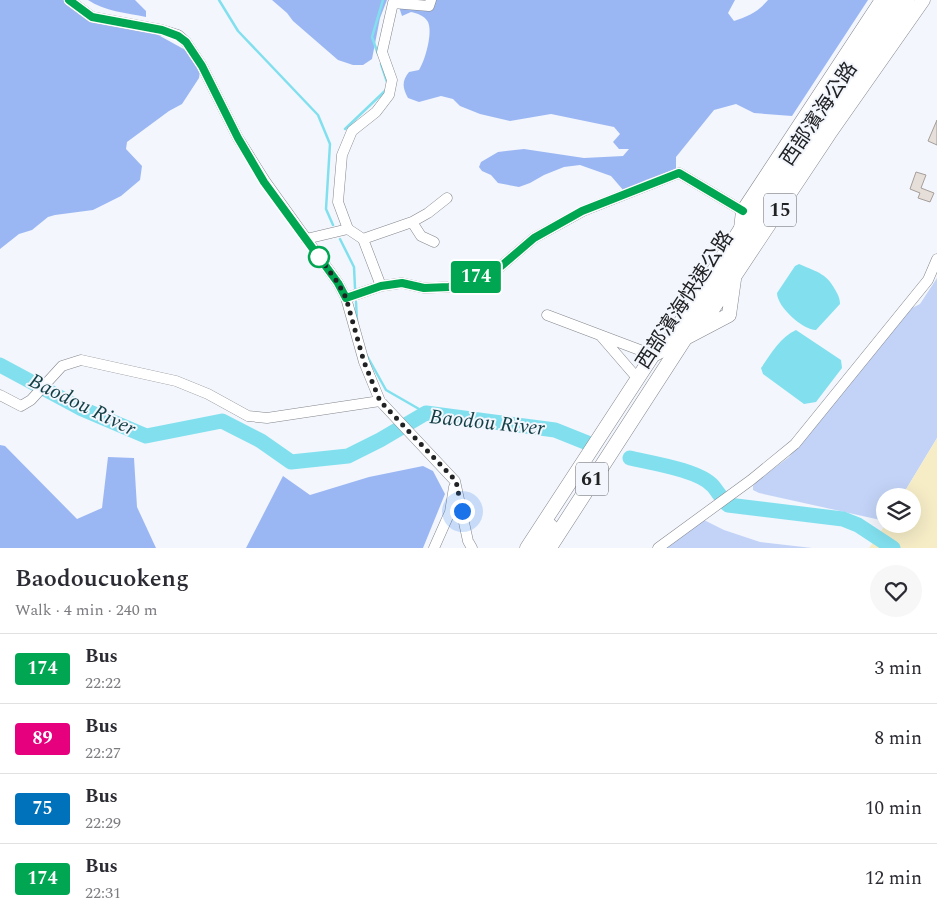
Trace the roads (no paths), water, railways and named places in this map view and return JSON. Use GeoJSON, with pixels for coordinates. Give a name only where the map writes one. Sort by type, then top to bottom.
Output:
{"type":"FeatureCollection","features":[{"type":"Feature","properties":{"kind":"highway","name":"西部濱海快速公路"},"geometry":{"type":"LineString","coordinates":[[548,544],[817,110],[891,0]]}},
{"type":"Feature","properties":{"kind":"highway","name":"西部濱海快速公路"},"geometry":{"type":"LineString","coordinates":[[629,415],[907,0]]}},
{"type":"Feature","properties":{"kind":"main road","name":"西部濱海公路"},"geometry":{"type":"LineString","coordinates":[[653,355],[729,315],[743,211],[882,0]]}},
{"type":"Feature","properties":{"kind":"main road","name":"西部濱海公路"},"geometry":{"type":"LineString","coordinates":[[548,544],[639,420],[829,134],[923,0]]}},
{"type":"Feature","properties":{"kind":"main road"},"geometry":{"type":"LineString","coordinates":[[527,548],[653,355]]}},
{"type":"Feature","properties":{"kind":"street"},"geometry":{"type":"LineString","coordinates":[[69,0],[92,17],[162,30],[178,36],[186,42],[202,66],[238,138],[264,182],[338,283],[346,298],[364,362],[381,402],[456,481],[468,541],[472,548]]}},
{"type":"Feature","properties":{"kind":"street"},"geometry":{"type":"LineString","coordinates":[[381,286],[363,239],[348,229],[338,202],[342,155],[352,131],[376,112],[389,95],[392,80],[382,52],[393,3],[429,6],[430,0]]}},
{"type":"Feature","properties":{"kind":"street"},"geometry":{"type":"LineString","coordinates":[[346,298],[381,286],[402,283],[424,288],[449,287],[499,268],[534,238],[582,211],[679,173],[743,211]]}},
{"type":"Feature","properties":{"kind":"street"},"geometry":{"type":"LineString","coordinates":[[363,239],[412,222],[428,213],[447,198]]}},
{"type":"Feature","properties":{"kind":"street"},"geometry":{"type":"LineString","coordinates":[[412,222],[421,236],[434,242]]}},
{"type":"Feature","properties":{"kind":"street"},"geometry":{"type":"LineString","coordinates":[[306,239],[348,229]]}},
{"type":"Feature","properties":{"kind":"street"},"geometry":{"type":"LineString","coordinates":[[658,548],[751,480],[795,444],[928,280],[937,258]]}},
{"type":"Feature","properties":{"kind":"street"},"geometry":{"type":"LineString","coordinates":[[547,315],[653,355]]}},
{"type":"Feature","properties":{"kind":"street"},"geometry":{"type":"LineString","coordinates":[[599,334],[638,379]]}},
{"type":"Feature","properties":{"kind":"street"},"geometry":{"type":"LineString","coordinates":[[0,395],[21,406],[31,400],[62,366],[82,360],[176,382],[208,394],[248,416],[268,418],[381,402]]}},
{"type":"Feature","properties":{"kind":"street"},"geometry":{"type":"LineString","coordinates":[[434,548],[450,512],[456,481]]}},
{"type":"Feature","properties":{"kind":"waterway"},"geometry":{"type":"LineString","coordinates":[[219,0],[238,31],[318,115],[330,144],[326,209],[333,225]]}},
{"type":"Feature","properties":{"kind":"waterway"},"geometry":{"type":"LineString","coordinates":[[378,54],[372,37],[383,0]]}},
{"type":"Feature","properties":{"kind":"waterway"},"geometry":{"type":"LineString","coordinates":[[381,64],[388,85]]}},
{"type":"Feature","properties":{"kind":"waterway"},"geometry":{"type":"LineString","coordinates":[[345,129],[387,89]]}},
{"type":"Feature","properties":{"kind":"waterway"},"geometry":{"type":"LineString","coordinates":[[340,239],[354,267],[355,288]]}},
{"type":"Feature","properties":{"kind":"waterway"},"geometry":{"type":"LineString","coordinates":[[356,302],[357,321]]}},
{"type":"Feature","properties":{"kind":"waterway"},"geometry":{"type":"LineString","coordinates":[[366,354],[386,390],[426,413]]}},
{"type":"Feature","properties":{"kind":"waterway","name":"Baodou River"},"geometry":{"type":"LineString","coordinates":[[0,365],[80,408],[146,436],[222,421],[261,441],[291,462],[348,456],[426,413],[555,430],[590,444]]}},
{"type":"Feature","properties":{"kind":"waterway","name":"Baodou River"},"geometry":{"type":"LineString","coordinates":[[630,458],[686,471],[706,480],[728,505],[843,519],[858,525],[893,548]]}}]}
